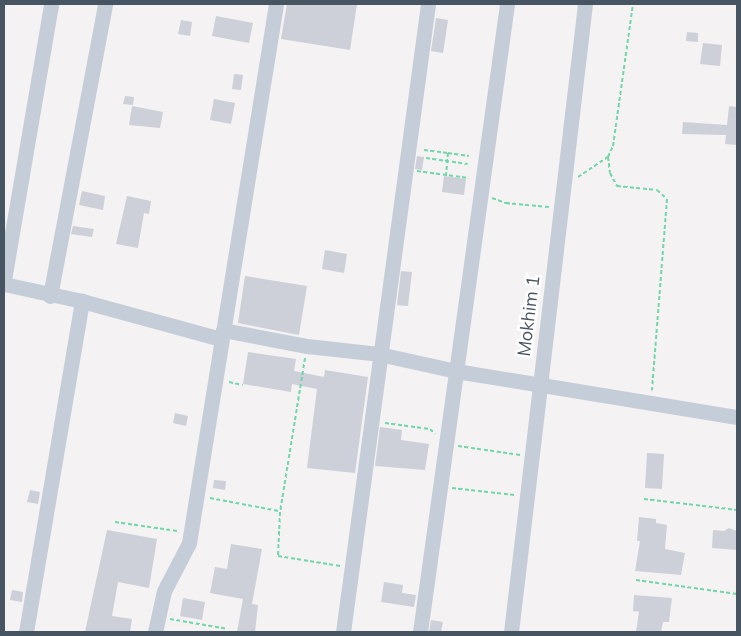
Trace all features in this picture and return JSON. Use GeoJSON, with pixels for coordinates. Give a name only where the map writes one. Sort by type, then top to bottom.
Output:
{"type":"FeatureCollection","features":[{"type":"Feature","properties":{"kind":"street"},"geometry":{"type":"LineString","coordinates":[[51,4],[4,282],[50,296],[82,301],[222,335],[379,354],[456,371],[737,417]]}},
{"type":"Feature","properties":{"kind":"street"},"geometry":{"type":"LineString","coordinates":[[50,296],[105,4]]}},
{"type":"Feature","properties":{"kind":"street"},"geometry":{"type":"LineString","coordinates":[[155,632],[164,591],[190,543],[222,335],[249,189],[276,4]]}},
{"type":"Feature","properties":{"kind":"street"},"geometry":{"type":"LineString","coordinates":[[343,632],[350,568],[379,354],[407,170],[428,4]]}},
{"type":"Feature","properties":{"kind":"street"},"geometry":{"type":"LineString","coordinates":[[420,632],[507,4]]}},
{"type":"Feature","properties":{"kind":"street","name":"Mokhim 1"},"geometry":{"type":"LineString","coordinates":[[511,632],[561,207],[562,182],[585,4]]}},
{"type":"Feature","properties":{"kind":"street"},"geometry":{"type":"LineString","coordinates":[[26,632],[82,301]]}},
{"type":"Feature","properties":{"kind":"path"},"geometry":{"type":"LineString","coordinates":[[633,4],[613,146],[608,157],[610,173],[617,186],[657,190],[667,200],[650,404]]}},
{"type":"Feature","properties":{"kind":"path"},"geometry":{"type":"LineString","coordinates":[[424,150],[469,156]]}},
{"type":"Feature","properties":{"kind":"path"},"geometry":{"type":"LineString","coordinates":[[446,174],[448,153]]}},
{"type":"Feature","properties":{"kind":"path"},"geometry":{"type":"LineString","coordinates":[[562,182],[574,179],[608,157]]}},
{"type":"Feature","properties":{"kind":"path"},"geometry":{"type":"LineString","coordinates":[[426,158],[468,164]]}},
{"type":"Feature","properties":{"kind":"path"},"geometry":{"type":"LineString","coordinates":[[407,170],[446,174],[482,187],[506,203],[561,207]]}},
{"type":"Feature","properties":{"kind":"path"},"geometry":{"type":"LineString","coordinates":[[307,346],[280,512],[278,556],[350,568]]}},
{"type":"Feature","properties":{"kind":"path"},"geometry":{"type":"LineString","coordinates":[[216,379],[243,385]]}},
{"type":"Feature","properties":{"kind":"path"},"geometry":{"type":"LineString","coordinates":[[371,413],[386,423],[430,428],[446,444],[531,456]]}},
{"type":"Feature","properties":{"kind":"path"},"geometry":{"type":"LineString","coordinates":[[440,487],[527,496]]}},
{"type":"Feature","properties":{"kind":"path"},"geometry":{"type":"LineString","coordinates":[[198,495],[280,512]]}},
{"type":"Feature","properties":{"kind":"path"},"geometry":{"type":"LineString","coordinates":[[644,499],[737,510]]}},
{"type":"Feature","properties":{"kind":"path"},"geometry":{"type":"LineString","coordinates":[[115,522],[191,533]]}},
{"type":"Feature","properties":{"kind":"path"},"geometry":{"type":"LineString","coordinates":[[636,580],[737,594]]}},
{"type":"Feature","properties":{"kind":"path"},"geometry":{"type":"LineString","coordinates":[[158,617],[228,629]]}},
{"type":"Feature","properties":{"kind":"building"},"geometry":{"type":"Polygon","coordinates":[[[287,4],[357,4],[350,50],[281,39],[287,4]]]}},
{"type":"Feature","properties":{"kind":"building"},"geometry":{"type":"Polygon","coordinates":[[[216,16],[253,23],[249,43],[212,36],[216,16]]]}},
{"type":"Feature","properties":{"kind":"building"},"geometry":{"type":"Polygon","coordinates":[[[436,18],[448,20],[443,53],[431,51],[436,18]]]}},
{"type":"Feature","properties":{"kind":"building"},"geometry":{"type":"Polygon","coordinates":[[[181,20],[192,22],[190,36],[178,34],[181,20]]]}},
{"type":"Feature","properties":{"kind":"building"},"geometry":{"type":"Polygon","coordinates":[[[687,32],[698,33],[698,42],[686,41],[687,32]]]}},
{"type":"Feature","properties":{"kind":"building"},"geometry":{"type":"Polygon","coordinates":[[[703,43],[722,45],[720,66],[700,64],[703,43]]]}},
{"type":"Feature","properties":{"kind":"building"},"geometry":{"type":"Polygon","coordinates":[[[234,74],[243,75],[241,90],[232,89],[234,74]]]}},
{"type":"Feature","properties":{"kind":"building"},"geometry":{"type":"Polygon","coordinates":[[[125,96],[134,97],[133,105],[123,104],[125,96]]]}},
{"type":"Feature","properties":{"kind":"building"},"geometry":{"type":"Polygon","coordinates":[[[214,99],[235,103],[231,124],[210,120],[214,99]]]}},
{"type":"Feature","properties":{"kind":"building"},"geometry":{"type":"Polygon","coordinates":[[[132,106],[163,112],[160,128],[129,125],[132,106]]]}},
{"type":"Feature","properties":{"kind":"building"},"geometry":{"type":"Polygon","coordinates":[[[729,106],[737,107],[737,145],[725,144],[726,135],[682,134],[683,122],[727,125],[729,106]]]}},
{"type":"Feature","properties":{"kind":"building"},"geometry":{"type":"Polygon","coordinates":[[[417,156],[424,157],[422,170],[415,169],[417,156]]]}},
{"type":"Feature","properties":{"kind":"building"},"geometry":{"type":"Polygon","coordinates":[[[444,176],[466,179],[464,195],[442,192],[444,176]]]}},
{"type":"Feature","properties":{"kind":"building"},"geometry":{"type":"Polygon","coordinates":[[[82,191],[105,196],[103,210],[79,205],[82,191]]]}},
{"type":"Feature","properties":{"kind":"building"},"geometry":{"type":"Polygon","coordinates":[[[127,196],[151,201],[149,214],[144,213],[138,248],[116,244],[127,196]]]}},
{"type":"Feature","properties":{"kind":"building"},"geometry":{"type":"Polygon","coordinates":[[[73,226],[94,229],[92,237],[71,234],[73,226]]]}},
{"type":"Feature","properties":{"kind":"building"},"geometry":{"type":"Polygon","coordinates":[[[325,250],[347,254],[344,273],[322,269],[325,250]]]}},
{"type":"Feature","properties":{"kind":"building"},"geometry":{"type":"Polygon","coordinates":[[[401,271],[412,272],[408,306],[397,305],[401,271]]]}},
{"type":"Feature","properties":{"kind":"building"},"geometry":{"type":"Polygon","coordinates":[[[245,276],[307,286],[299,335],[238,323],[245,276]]]}},
{"type":"Feature","properties":{"kind":"building"},"geometry":{"type":"Polygon","coordinates":[[[248,352],[296,359],[294,371],[324,377],[325,370],[368,377],[355,473],[307,468],[317,389],[292,384],[291,392],[243,384],[248,352]]]}},
{"type":"Feature","properties":{"kind":"building"},"geometry":{"type":"Polygon","coordinates":[[[175,413],[188,416],[186,426],[173,423],[175,413]]]}},
{"type":"Feature","properties":{"kind":"building"},"geometry":{"type":"Polygon","coordinates":[[[380,427],[402,430],[401,440],[429,444],[425,470],[375,466],[380,427]]]}},
{"type":"Feature","properties":{"kind":"building"},"geometry":{"type":"Polygon","coordinates":[[[647,453],[664,454],[662,489],[645,488],[647,453]]]}},
{"type":"Feature","properties":{"kind":"building"},"geometry":{"type":"Polygon","coordinates":[[[214,480],[226,481],[225,490],[213,488],[214,480]]]}},
{"type":"Feature","properties":{"kind":"building"},"geometry":{"type":"Polygon","coordinates":[[[30,490],[40,492],[38,504],[27,502],[30,490]]]}},
{"type":"Feature","properties":{"kind":"building"},"geometry":{"type":"Polygon","coordinates":[[[639,517],[656,519],[656,523],[667,525],[665,549],[685,553],[681,575],[635,571],[640,541],[637,541],[639,517]]]}},
{"type":"Feature","properties":{"kind":"building"},"geometry":{"type":"Polygon","coordinates":[[[729,528],[737,531],[737,550],[712,548],[713,530],[724,531],[729,528]]]}},
{"type":"Feature","properties":{"kind":"building"},"geometry":{"type":"Polygon","coordinates":[[[107,530],[157,539],[149,588],[118,582],[112,616],[132,619],[130,632],[85,632],[107,530]]]}},
{"type":"Feature","properties":{"kind":"building"},"geometry":{"type":"Polygon","coordinates":[[[231,544],[262,549],[252,604],[258,605],[255,632],[237,632],[243,599],[210,593],[215,567],[227,569],[231,544]]]}},
{"type":"Feature","properties":{"kind":"building"},"geometry":{"type":"Polygon","coordinates":[[[384,582],[403,585],[402,593],[416,595],[414,607],[381,602],[384,582]]]}},
{"type":"Feature","properties":{"kind":"building"},"geometry":{"type":"Polygon","coordinates":[[[12,590],[23,592],[22,602],[10,600],[12,590]]]}},
{"type":"Feature","properties":{"kind":"building"},"geometry":{"type":"Polygon","coordinates":[[[634,595],[672,598],[669,622],[663,622],[661,632],[636,632],[639,612],[633,611],[634,595]]]}},
{"type":"Feature","properties":{"kind":"building"},"geometry":{"type":"Polygon","coordinates":[[[183,598],[205,602],[202,620],[180,616],[183,598]]]}},
{"type":"Feature","properties":{"kind":"building"},"geometry":{"type":"Polygon","coordinates":[[[431,620],[443,622],[441,632],[429,632],[431,620]]]}}]}
